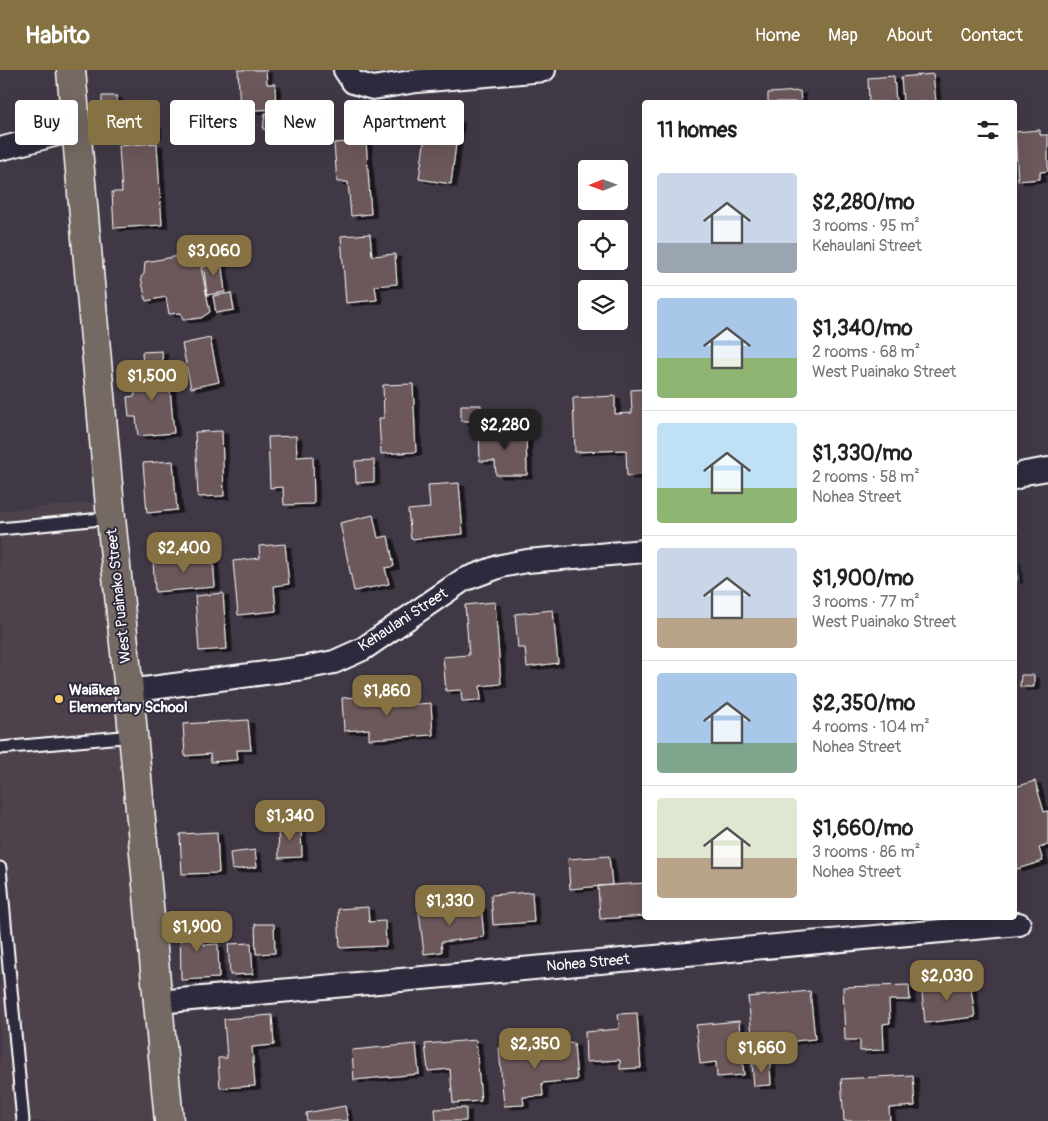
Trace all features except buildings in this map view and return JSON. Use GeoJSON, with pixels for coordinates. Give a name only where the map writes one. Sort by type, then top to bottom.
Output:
{"type":"FeatureCollection","features":[{"type":"Feature","properties":{"kind":"highway","name":"West Puainako Street"},"geometry":{"type":"LineString","coordinates":[[71,70],[74,100]]}},
{"type":"Feature","properties":{"kind":"highway","name":"West Puainako Street"},"geometry":{"type":"LineString","coordinates":[[78,140],[111,518],[169,1121]]}},
{"type":"Feature","properties":{"kind":"street"},"geometry":{"type":"LineString","coordinates":[[345,70],[353,82],[373,88],[417,81],[544,70]]}},
{"type":"Feature","properties":{"kind":"street"},"geometry":{"type":"LineString","coordinates":[[0,148],[15,144]]}},
{"type":"Feature","properties":{"kind":"street"},"geometry":{"type":"LineString","coordinates":[[1017,477],[1025,473],[1048,469]]}},
{"type":"Feature","properties":{"kind":"street","name":"Kehaulani Street"},"geometry":{"type":"LineString","coordinates":[[129,691],[303,668],[334,662],[362,649],[463,580],[501,566],[527,561],[642,551]]}},
{"type":"Feature","properties":{"kind":"street","name":"Nohea Street"},"geometry":{"type":"LineString","coordinates":[[158,1002],[1019,924]]}},
{"type":"Feature","properties":{"kind":"lane"},"geometry":{"type":"LineString","coordinates":[[0,529],[111,518]]}},
{"type":"Feature","properties":{"kind":"lane"},"geometry":{"type":"LineString","coordinates":[[0,748],[133,736]]}},
{"type":"Feature","properties":{"kind":"lane"},"geometry":{"type":"LineString","coordinates":[[0,868],[24,1121]]}},
{"type":"Feature","properties":{"kind":"shaded area","name":"Waiākea Elementary School"},"geometry":{"type":"Polygon","coordinates":[[[99,502],[136,887],[155,1121],[0,1121],[0,511],[99,502]]]}},
{"type":"Feature","properties":{"kind":"place","name":"Waiākea Elementary School"},"geometry":{"type":"Point","coordinates":[59,699]}}]}
